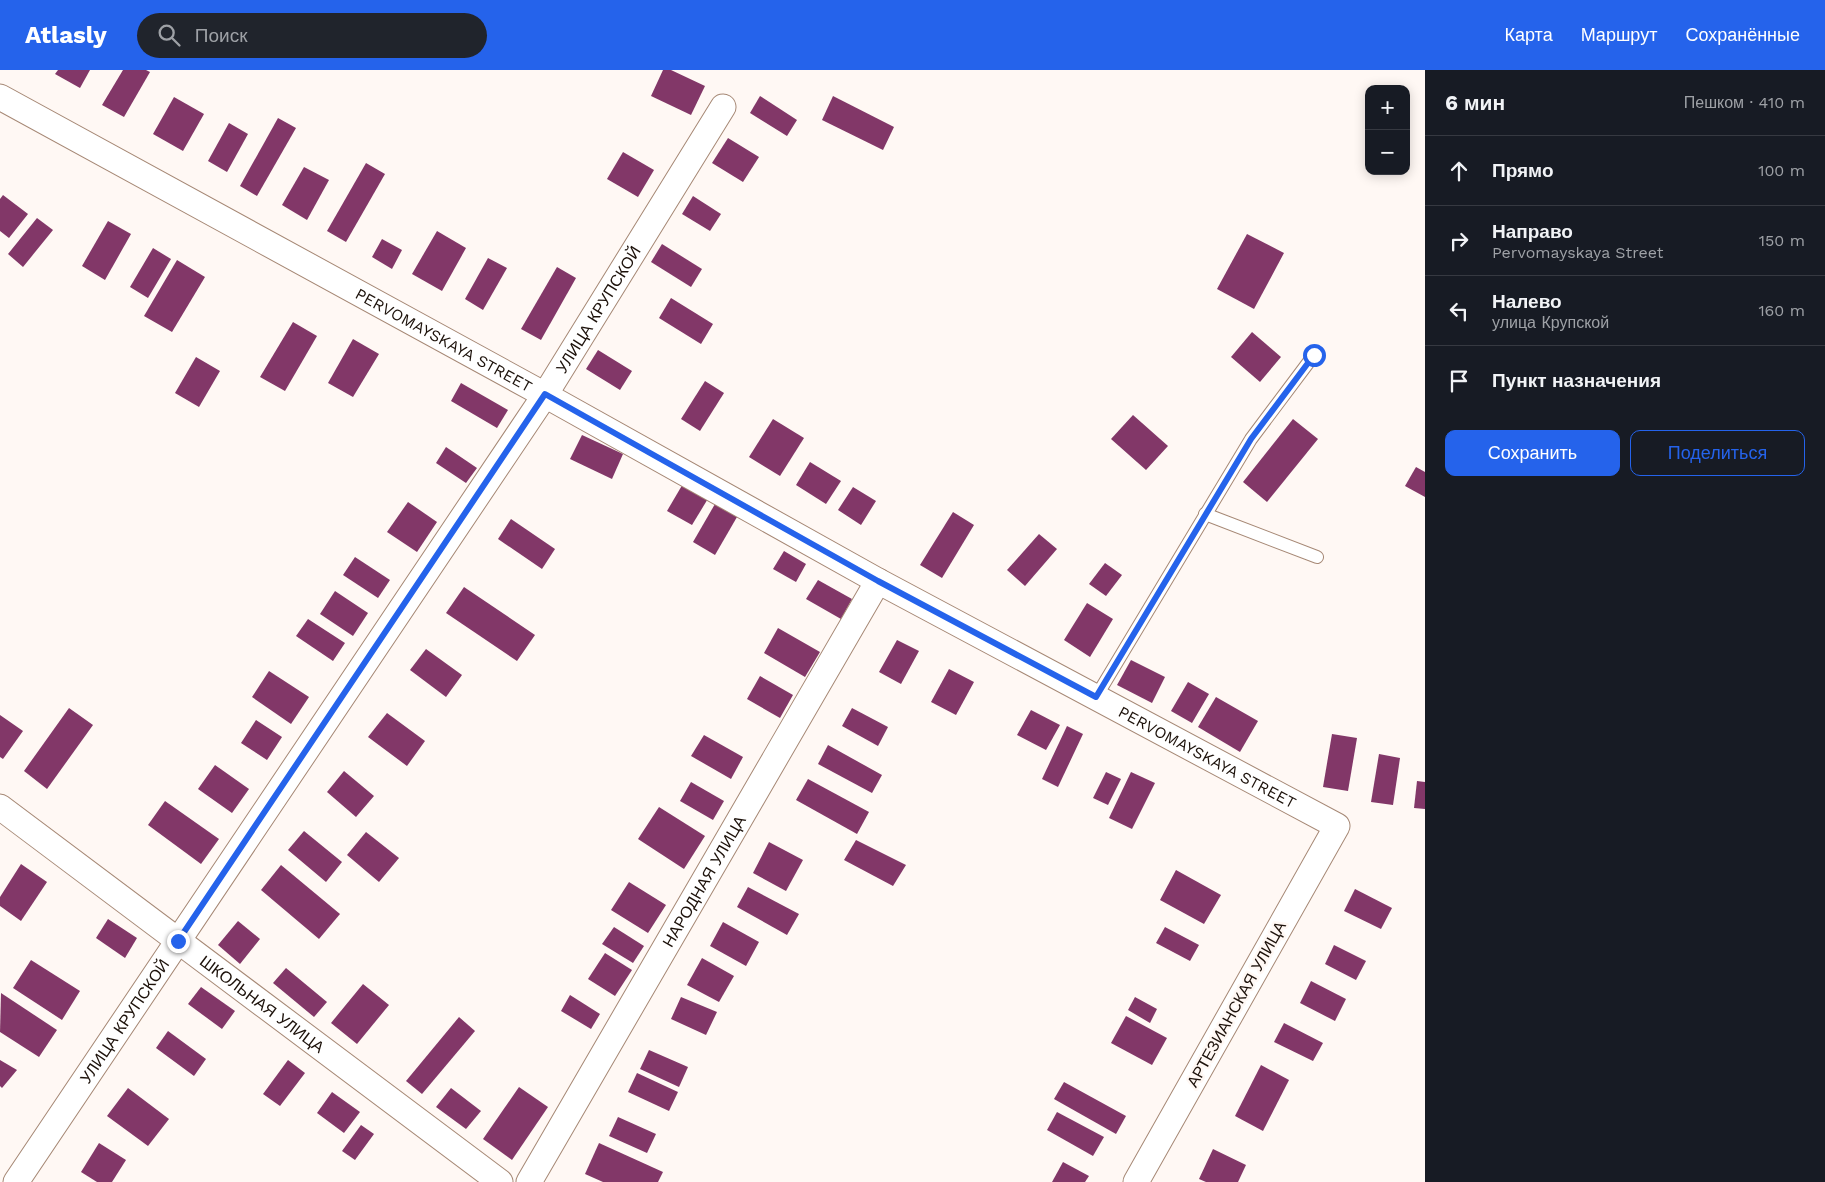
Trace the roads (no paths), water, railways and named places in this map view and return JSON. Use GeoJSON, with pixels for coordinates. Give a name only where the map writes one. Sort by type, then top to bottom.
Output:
{"type":"FeatureCollection","features":[{"type":"Feature","properties":{"kind":"street","name":"PERVOMAYSKAYA STREET"},"geometry":{"type":"LineString","coordinates":[[0,97],[545,394],[878,581],[1336,826]]}},
{"type":"Feature","properties":{"kind":"street","name":"УЛИЦА КРУПСКОЙ"},"geometry":{"type":"LineString","coordinates":[[16,1182],[545,394],[723,107]]}},
{"type":"Feature","properties":{"kind":"street","name":"НАРОДНАЯ УЛИЦА"},"geometry":{"type":"LineString","coordinates":[[529,1182],[878,581]]}},
{"type":"Feature","properties":{"kind":"street","name":"ШКОЛЬНАЯ УЛИЦА"},"geometry":{"type":"LineString","coordinates":[[0,807],[500,1182]]}},
{"type":"Feature","properties":{"kind":"street","name":"АРТЕЗИАНСКАЯ УЛИЦА"},"geometry":{"type":"LineString","coordinates":[[1136,1182],[1336,826]]}},
{"type":"Feature","properties":{"kind":"lane"},"geometry":{"type":"LineString","coordinates":[[1096,697],[1251,439],[1314,355]]}},
{"type":"Feature","properties":{"kind":"lane"},"geometry":{"type":"LineString","coordinates":[[1205,514],[1317,557]]}}]}
